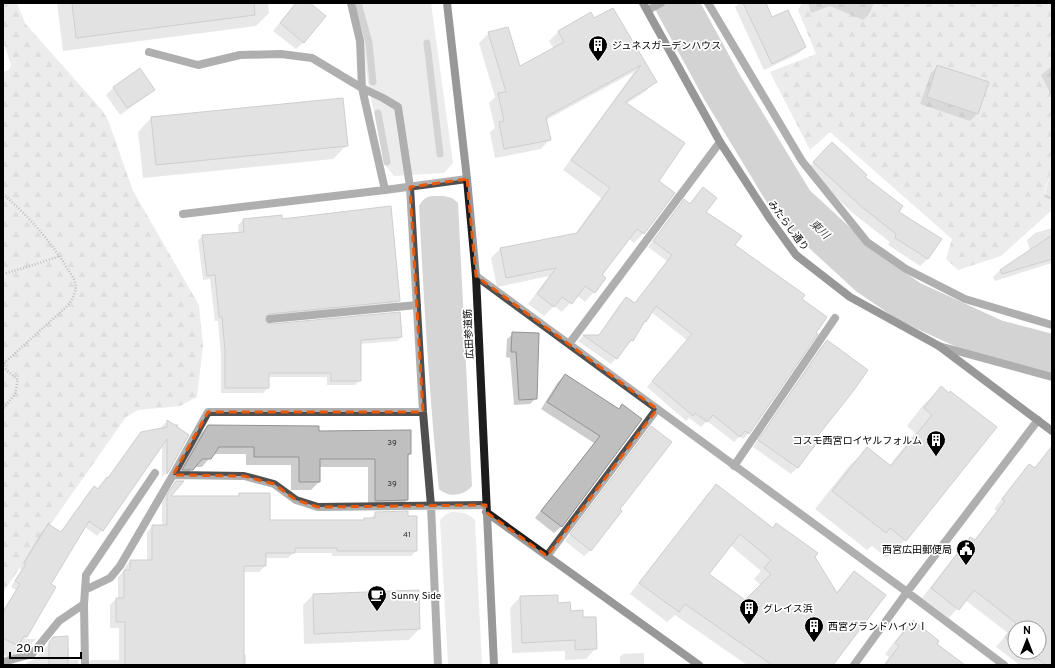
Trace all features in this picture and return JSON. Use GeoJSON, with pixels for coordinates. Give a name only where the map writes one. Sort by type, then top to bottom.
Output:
{"type":"FeatureCollection","features":[{"type":"Feature","properties":{"kind":"street"},"geometry":{"type":"LineString","coordinates":[[351,3],[360,41],[362,88],[385,190]]}},
{"type":"Feature","properties":{"kind":"street","name":"広田参道筋"},"geometry":{"type":"LineString","coordinates":[[447,3],[467,178],[476,276],[494,665]]}},
{"type":"Feature","properties":{"kind":"street","name":"みたらし通り"},"geometry":{"type":"LineString","coordinates":[[643,3],[720,142],[770,219],[796,254],[850,297],[939,346],[1052,377]]}},
{"type":"Feature","properties":{"kind":"street"},"geometry":{"type":"LineString","coordinates":[[708,3],[802,161],[867,242],[906,270],[965,299],[1052,324]]}},
{"type":"Feature","properties":{"kind":"street"},"geometry":{"type":"LineString","coordinates":[[648,10],[660,4]]}},
{"type":"Feature","properties":{"kind":"street"},"geometry":{"type":"LineString","coordinates":[[149,52],[198,65],[240,55],[281,54],[312,58],[362,88],[398,107],[410,187],[423,412],[431,506],[438,665]]}},
{"type":"Feature","properties":{"kind":"street"},"geometry":{"type":"LineString","coordinates":[[569,344],[720,142]]}},
{"type":"Feature","properties":{"kind":"street"},"geometry":{"type":"LineString","coordinates":[[183,214],[410,187],[467,178]]}},
{"type":"Feature","properties":{"kind":"street"},"geometry":{"type":"LineString","coordinates":[[476,276],[907,592],[1004,665]]}},
{"type":"Feature","properties":{"kind":"street"},"geometry":{"type":"LineString","coordinates":[[270,320],[417,305]]}},
{"type":"Feature","properties":{"kind":"street"},"geometry":{"type":"LineString","coordinates":[[734,466],[835,318]]}},
{"type":"Feature","properties":{"kind":"street"},"geometry":{"type":"LineString","coordinates":[[939,346],[1052,431]]}},
{"type":"Feature","properties":{"kind":"street"},"geometry":{"type":"LineString","coordinates":[[547,556],[657,409]]}},
{"type":"Feature","properties":{"kind":"street"},"geometry":{"type":"LineString","coordinates":[[85,590],[110,578],[120,566],[208,412],[423,412]]}},
{"type":"Feature","properties":{"kind":"street"},"geometry":{"type":"LineString","coordinates":[[854,665],[907,592],[1038,420]]}},
{"type":"Feature","properties":{"kind":"street"},"geometry":{"type":"LineString","coordinates":[[85,665],[84,604],[86,576],[155,473]]}},
{"type":"Feature","properties":{"kind":"street"},"geometry":{"type":"LineString","coordinates":[[173,475],[244,476],[274,484],[296,500],[318,507],[431,506],[486,509],[547,556],[699,665]]}},
{"type":"Feature","properties":{"kind":"street"},"geometry":{"type":"LineString","coordinates":[[3,662],[32,654],[59,621],[84,604]]}},
{"type":"Feature","properties":{"kind":"path"},"geometry":{"type":"LineString","coordinates":[[3,194],[22,210],[44,235],[60,256],[75,282],[73,299],[64,309],[3,364]]}},
{"type":"Feature","properties":{"kind":"path"},"geometry":{"type":"LineString","coordinates":[[3,274],[60,256]]}},
{"type":"Feature","properties":{"kind":"path"},"geometry":{"type":"LineString","coordinates":[[3,367],[18,380],[15,394],[3,409]]}},
{"type":"Feature","properties":{"kind":"highlighted area"},"geometry":{"type":"Polygon","coordinates":[[[467,179],[476,276],[657,409],[547,556],[486,512],[486,505],[318,507],[296,500],[274,484],[244,476],[173,475],[208,412],[423,412],[410,187],[467,179]]]}},
{"type":"Feature","properties":{"kind":"green space"},"geometry":{"type":"Polygon","coordinates":[[[3,3],[17,3],[25,23],[102,110],[108,120],[133,191],[199,305],[203,346],[197,397],[180,406],[138,410],[126,417],[3,592],[3,72],[9,70],[11,65],[3,41],[3,3]]]}},
{"type":"Feature","properties":{"kind":"green space"},"geometry":{"type":"Polygon","coordinates":[[[353,3],[431,3],[453,163],[444,173],[394,176],[385,165],[368,83],[363,41],[353,3]]]}},
{"type":"Feature","properties":{"kind":"green space"},"geometry":{"type":"Polygon","coordinates":[[[802,3],[1052,3],[1052,168],[1044,194],[1052,198],[1052,210],[1001,256],[958,270],[946,259],[952,239],[830,132],[810,150],[770,72],[816,54],[798,10],[802,3]]]}},
{"type":"Feature","properties":{"kind":"green space"},"geometry":{"type":"Polygon","coordinates":[[[429,196],[444,196],[452,198],[458,203],[472,486],[465,492],[456,495],[447,494],[439,489],[435,454],[425,313],[419,206],[424,199],[429,196]]]}},
{"type":"Feature","properties":{"kind":"green space"},"geometry":{"type":"Polygon","coordinates":[[[451,512],[464,513],[475,520],[482,665],[448,665],[440,520],[451,512]]]}},
{"type":"Feature","properties":{"kind":"building"},"geometry":{"type":"Polygon","coordinates":[[[72,3],[254,3],[255,15],[76,38],[72,3]]]}},
{"type":"Feature","properties":{"kind":"building"},"geometry":{"type":"Polygon","coordinates":[[[296,3],[310,3],[326,16],[304,43],[280,23],[296,3]]]}},
{"type":"Feature","properties":{"kind":"building"},"geometry":{"type":"Polygon","coordinates":[[[743,3],[766,3],[772,17],[788,10],[806,47],[772,64],[743,3]]]}},
{"type":"Feature","properties":{"kind":"building"},"geometry":{"type":"Polygon","coordinates":[[[613,8],[657,82],[625,102],[685,143],[659,181],[675,193],[644,234],[637,229],[602,275],[606,278],[595,293],[585,286],[572,304],[562,297],[554,307],[537,294],[556,268],[506,278],[500,248],[577,233],[610,188],[571,160],[641,65],[546,117],[551,140],[504,149],[499,122],[504,121],[498,93],[506,92],[488,32],[508,27],[520,66],[564,42],[558,31],[591,12],[594,18],[613,8]]]}},
{"type":"Feature","properties":{"kind":"building"},"geometry":{"type":"Polygon","coordinates":[[[937,65],[989,82],[978,114],[927,97],[937,65]]]}},
{"type":"Feature","properties":{"kind":"building"},"geometry":{"type":"Polygon","coordinates":[[[140,68],[155,90],[127,108],[113,87],[140,68]]]}},
{"type":"Feature","properties":{"kind":"building"},"geometry":{"type":"Polygon","coordinates":[[[343,98],[348,146],[156,165],[151,117],[343,98]]]}},
{"type":"Feature","properties":{"kind":"building"},"geometry":{"type":"Polygon","coordinates":[[[832,142],[867,175],[865,177],[903,206],[899,212],[942,239],[928,259],[895,238],[896,234],[863,208],[813,162],[832,142]]]}},
{"type":"Feature","properties":{"kind":"building"},"geometry":{"type":"Polygon","coordinates":[[[703,187],[717,198],[706,212],[742,236],[735,245],[805,295],[802,299],[827,317],[816,333],[818,334],[749,434],[745,431],[740,437],[713,415],[707,422],[695,413],[693,416],[652,381],[692,334],[656,306],[633,341],[631,340],[617,359],[583,335],[599,335],[626,297],[635,303],[672,255],[653,241],[684,199],[690,204],[703,187]]]}},
{"type":"Feature","properties":{"kind":"building"},"geometry":{"type":"Polygon","coordinates":[[[391,206],[400,301],[269,314],[265,319],[266,322],[271,324],[400,312],[402,337],[361,340],[361,381],[331,381],[331,373],[269,373],[269,388],[225,388],[225,351],[222,317],[219,317],[215,275],[207,276],[202,235],[244,232],[243,219],[282,215],[282,219],[391,206]]]}},
{"type":"Feature","properties":{"kind":"building"},"geometry":{"type":"Polygon","coordinates":[[[1052,235],[1052,259],[1002,274],[1000,270],[1052,235]]]}},
{"type":"Feature","properties":{"kind":"building"},"geometry":{"type":"Polygon","coordinates":[[[512,332],[539,333],[537,399],[519,400],[516,352],[511,352],[512,332]]]}},
{"type":"Feature","properties":{"kind":"building"},"geometry":{"type":"Polygon","coordinates":[[[827,340],[868,370],[813,442],[816,444],[798,468],[758,440],[827,340]]]}},
{"type":"Feature","properties":{"kind":"building"},"geometry":{"type":"Polygon","coordinates":[[[565,374],[619,409],[622,404],[642,419],[562,527],[541,511],[600,436],[547,402],[565,374]]]}},
{"type":"Feature","properties":{"kind":"building","name":"コスモ西宮ロイヤルフォルム"},"geometry":{"type":"Polygon","coordinates":[[[941,386],[949,393],[950,391],[997,427],[906,541],[890,528],[886,533],[832,491],[867,447],[891,466],[932,415],[924,408],[941,386]]]}},
{"type":"Feature","properties":{"kind":"building"},"geometry":{"type":"Polygon","coordinates":[[[167,420],[175,425],[178,425],[176,426],[189,435],[167,474],[167,439],[103,531],[89,521],[51,584],[56,587],[27,637],[24,636],[18,646],[3,638],[3,612],[20,584],[15,581],[26,564],[24,563],[48,524],[61,532],[94,486],[98,489],[107,477],[108,478],[141,432],[167,427],[167,420]]]}},
{"type":"Feature","properties":{"kind":"building"},"geometry":{"type":"Polygon","coordinates":[[[208,425],[319,426],[319,431],[411,430],[411,454],[408,454],[408,500],[375,501],[375,459],[320,459],[320,482],[299,482],[299,457],[254,457],[254,447],[219,447],[211,459],[202,459],[193,470],[182,470],[208,425]]]}},
{"type":"Feature","properties":{"kind":"building"},"geometry":{"type":"Polygon","coordinates":[[[651,426],[672,442],[620,509],[622,511],[591,551],[570,534],[651,426]]]}},
{"type":"Feature","properties":{"kind":"building"},"geometry":{"type":"Polygon","coordinates":[[[1052,446],[1052,665],[1046,665],[1040,660],[1047,660],[1047,620],[1012,620],[974,590],[959,610],[931,588],[970,537],[975,540],[1005,501],[1002,499],[1029,464],[1035,468],[1052,446]]]}},
{"type":"Feature","properties":{"kind":"building"},"geometry":{"type":"Polygon","coordinates":[[[176,481],[184,481],[171,496],[239,496],[239,493],[270,493],[270,520],[364,520],[364,518],[375,518],[375,512],[408,511],[408,516],[417,516],[417,551],[337,551],[337,548],[295,548],[295,553],[266,553],[266,566],[244,566],[244,665],[125,665],[125,622],[116,622],[116,598],[124,598],[124,570],[130,570],[130,560],[152,560],[152,525],[167,525],[167,495],[176,481]]]}},
{"type":"Feature","properties":{"kind":"building"},"geometry":{"type":"Polygon","coordinates":[[[716,484],[773,528],[776,523],[818,553],[815,557],[837,593],[854,571],[886,595],[833,665],[772,665],[685,604],[679,612],[639,583],[716,484]],[[740,534],[709,574],[745,600],[771,574],[764,568],[771,560],[740,534]]]}},
{"type":"Feature","properties":{"kind":"building"},"geometry":{"type":"Polygon","coordinates":[[[419,590],[420,629],[314,634],[313,594],[419,590]]]}},
{"type":"Feature","properties":{"kind":"building"},"geometry":{"type":"Polygon","coordinates":[[[558,595],[558,603],[570,602],[571,611],[583,610],[583,617],[596,617],[597,649],[575,650],[575,640],[522,643],[520,596],[558,595]]]}},
{"type":"Feature","properties":{"kind":"building"},"geometry":{"type":"Polygon","coordinates":[[[913,620],[939,641],[937,644],[965,665],[885,665],[899,646],[895,643],[913,620]]]}},
{"type":"Feature","properties":{"kind":"building"},"geometry":{"type":"Polygon","coordinates":[[[68,636],[68,665],[49,665],[49,642],[53,637],[68,636]]]}},
{"type":"Feature","properties":{"kind":"waterway"},"geometry":{"type":"LineString","coordinates":[[358,3],[369,43],[373,82]]}},
{"type":"Feature","properties":{"kind":"waterway","name":"東川"},"geometry":{"type":"LineString","coordinates":[[676,3],[722,87],[793,204],[869,274],[910,302],[995,341],[1052,356]]}},
{"type":"Feature","properties":{"kind":"waterway"},"geometry":{"type":"LineString","coordinates":[[427,43],[440,154]]}},
{"type":"Feature","properties":{"kind":"waterway"},"geometry":{"type":"LineString","coordinates":[[378,113],[387,162]]}},
{"type":"Feature","properties":{"kind":"place","name":"ジュネスガーデンハウス"},"geometry":{"type":"Point","coordinates":[598,62]}},
{"type":"Feature","properties":{"kind":"place","name":"コスモ西宮ロイヤルフォルム"},"geometry":{"type":"Point","coordinates":[936,457]}},
{"type":"Feature","properties":{"kind":"place","name":"西宮広田郵便局"},"geometry":{"type":"Point","coordinates":[966,566]}},
{"type":"Feature","properties":{"kind":"place","name":"Sunny Side"},"geometry":{"type":"Point","coordinates":[377,612]}},
{"type":"Feature","properties":{"kind":"place","name":"グレイス浜"},"geometry":{"type":"Point","coordinates":[749,625]}},
{"type":"Feature","properties":{"kind":"place","name":"西宮グランドハイツⅠ"},"geometry":{"type":"Point","coordinates":[814,643]}}]}
